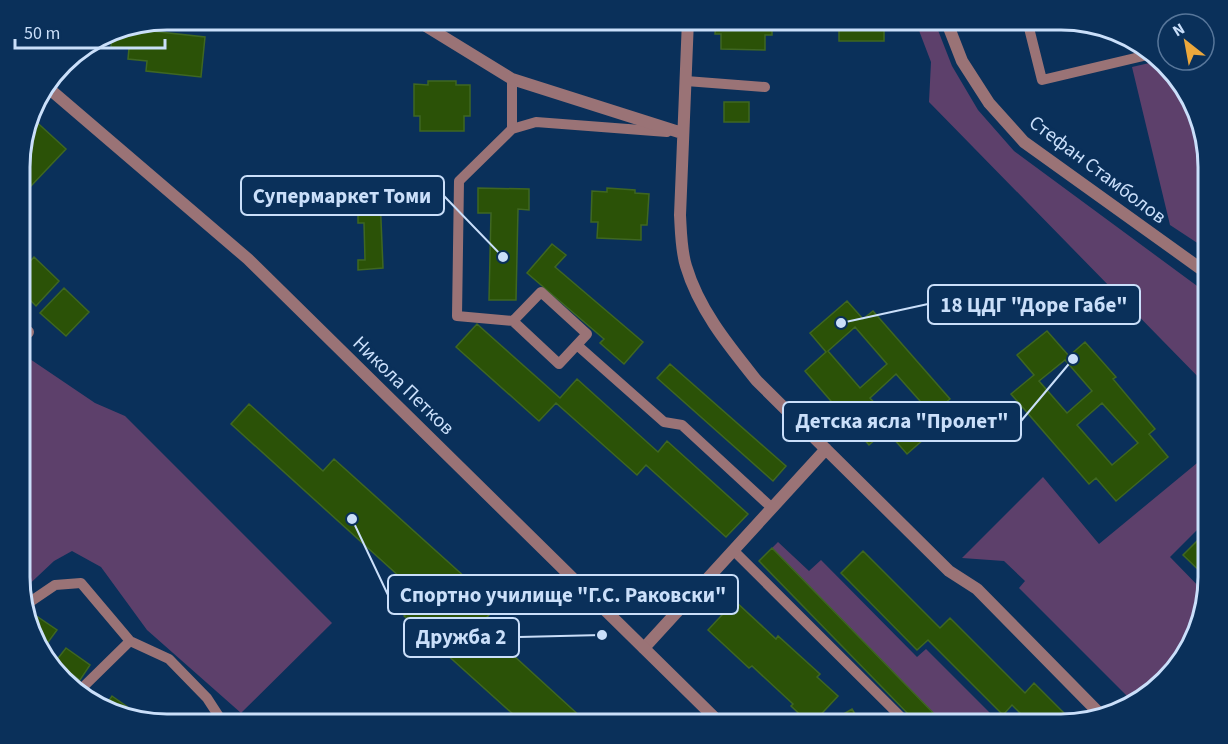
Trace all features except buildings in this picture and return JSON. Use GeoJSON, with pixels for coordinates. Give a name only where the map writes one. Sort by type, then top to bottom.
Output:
{"type":"FeatureCollection","features":[{"type":"Feature","properties":{"kind":"street"},"geometry":{"type":"LineString","coordinates":[[432,30],[512,79],[682,133]]}},
{"type":"Feature","properties":{"kind":"street"},"geometry":{"type":"LineString","coordinates":[[688,30],[682,133],[681,244],[693,287],[710,318],[757,381],[949,571],[977,589],[1095,709]]}},
{"type":"Feature","properties":{"kind":"street","name":"Стефан Стамболов"},"geometry":{"type":"LineString","coordinates":[[950,30],[962,61],[989,103],[1024,142],[1198,267]]}},
{"type":"Feature","properties":{"kind":"street","name":"Никола Петков"},"geometry":{"type":"LineString","coordinates":[[53,92],[248,259],[711,714]]}},
{"type":"Feature","properties":{"kind":"street"},"geometry":{"type":"LineString","coordinates":[[644,648],[826,449]]}},
{"type":"Feature","properties":{"kind":"lane"},"geometry":{"type":"LineString","coordinates":[[1030,30],[1042,80],[1142,56]]}},
{"type":"Feature","properties":{"kind":"lane"},"geometry":{"type":"LineString","coordinates":[[512,79],[512,129]]}},
{"type":"Feature","properties":{"kind":"lane"},"geometry":{"type":"LineString","coordinates":[[686,81],[765,87]]}},
{"type":"Feature","properties":{"kind":"lane"},"geometry":{"type":"LineString","coordinates":[[513,321],[541,292],[587,334],[559,364],[513,321],[456,316],[459,181],[512,129],[536,122],[682,133]]}},
{"type":"Feature","properties":{"kind":"lane"},"geometry":{"type":"LineString","coordinates":[[577,345],[664,422],[682,425],[772,508]]}},
{"type":"Feature","properties":{"kind":"lane"},"geometry":{"type":"LineString","coordinates":[[733,550],[897,713]]}},
{"type":"Feature","properties":{"kind":"lane"},"geometry":{"type":"LineString","coordinates":[[32,600],[55,585],[81,583],[130,641],[169,659],[207,698],[217,714]]}},
{"type":"Feature","properties":{"kind":"lane"},"geometry":{"type":"LineString","coordinates":[[84,686],[130,641]]}},
{"type":"Feature","properties":{"kind":"shaded area"},"geometry":{"type":"Polygon","coordinates":[[[919,30],[938,30],[952,66],[978,110],[1014,151],[1198,287],[1198,377],[929,102],[931,62],[919,30]]]}},
{"type":"Feature","properties":{"kind":"shaded area"},"geometry":{"type":"Polygon","coordinates":[[[1150,63],[1170,84],[1184,106],[1191,123],[1198,158],[1198,243],[1170,225],[1132,67],[1150,63]]]}},
{"type":"Feature","properties":{"kind":"shaded area"},"geometry":{"type":"Polygon","coordinates":[[[30,359],[95,403],[125,416],[332,623],[241,713],[147,630],[101,567],[72,551],[54,561],[30,583],[30,359]]]}},
{"type":"Feature","properties":{"kind":"shaded area"},"geometry":{"type":"Polygon","coordinates":[[[1198,462],[1198,529],[1170,557],[1198,586],[1191,621],[1180,646],[1170,660],[1158,674],[1128,697],[1019,588],[1025,581],[1004,561],[962,558],[1043,477],[1099,544],[1198,462]]]}},
{"type":"Feature","properties":{"kind":"shaded area"},"geometry":{"type":"Polygon","coordinates":[[[778,542],[809,571],[821,560],[917,657],[926,649],[991,714],[934,714],[772,548],[778,542]]]}},
{"type":"Feature","properties":{"kind":"place","name":"Супермаркет Томи"},"geometry":{"type":"Point","coordinates":[503,257]}},
{"type":"Feature","properties":{"kind":"place","name":"18 ЦДГ \"Доре Габе\""},"geometry":{"type":"Point","coordinates":[841,323]}},
{"type":"Feature","properties":{"kind":"place","name":"Детска ясла \"Пролет\""},"geometry":{"type":"Point","coordinates":[1073,359]}},
{"type":"Feature","properties":{"kind":"place","name":"Спортно училище \"Г.С. Раковски\""},"geometry":{"type":"Point","coordinates":[352,519]}},
{"type":"Feature","properties":{"kind":"place","name":"Дружба 2"},"geometry":{"type":"Point","coordinates":[602,635]}}]}
